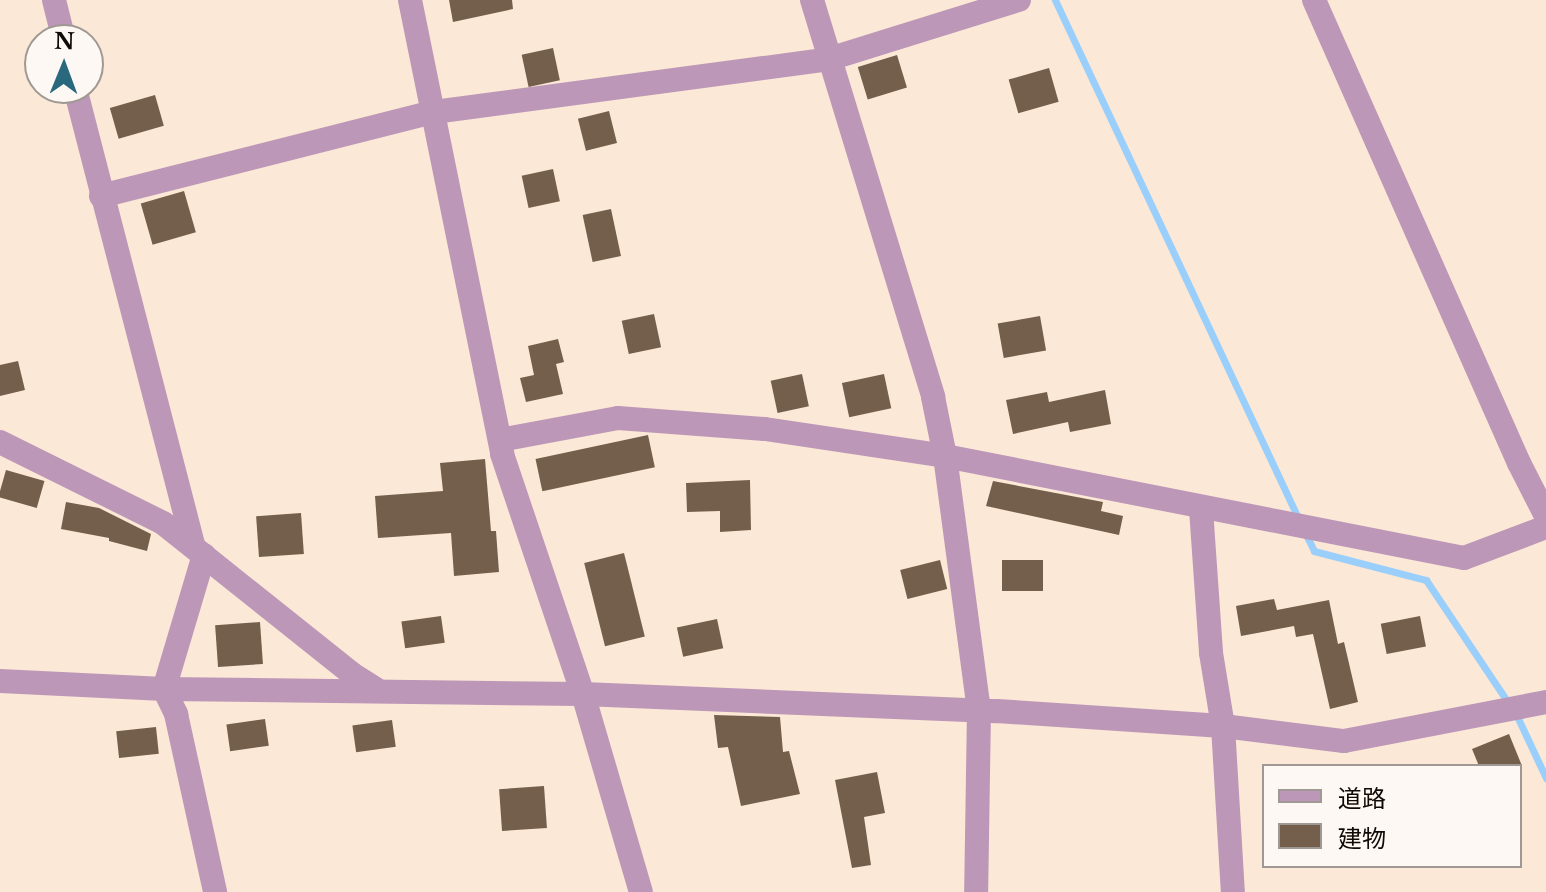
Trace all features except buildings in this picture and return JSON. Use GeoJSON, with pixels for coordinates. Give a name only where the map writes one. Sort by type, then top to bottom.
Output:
{"type":"FeatureCollection","features":[{"type":"Feature","properties":{"kind":"street"},"geometry":{"type":"LineString","coordinates":[[54,0],[60,24]]}},
{"type":"Feature","properties":{"kind":"street"},"geometry":{"type":"LineString","coordinates":[[410,0],[500,440],[583,694],[641,892]]}},
{"type":"Feature","properties":{"kind":"street"},"geometry":{"type":"LineString","coordinates":[[812,0],[933,397],[945,456],[979,710],[976,892]]}},
{"type":"Feature","properties":{"kind":"street"},"geometry":{"type":"LineString","coordinates":[[101,196],[434,112],[829,59],[1019,0]]}},
{"type":"Feature","properties":{"kind":"street"},"geometry":{"type":"LineString","coordinates":[[1314,0],[1519,463],[1546,516]]}},
{"type":"Feature","properties":{"kind":"street"},"geometry":{"type":"LineString","coordinates":[[79,104],[101,196],[199,551],[164,689],[176,714],[215,892]]}},
{"type":"Feature","properties":{"kind":"street"},"geometry":{"type":"LineString","coordinates":[[500,440],[618,418],[765,429],[945,456],[1201,509],[1464,558],[1546,527]]}},
{"type":"Feature","properties":{"kind":"street"},"geometry":{"type":"LineString","coordinates":[[0,442],[163,523],[352,674],[379,690]]}},
{"type":"Feature","properties":{"kind":"street"},"geometry":{"type":"LineString","coordinates":[[1201,509],[1211,653],[1223,726],[1233,892]]}},
{"type":"Feature","properties":{"kind":"street"},"geometry":{"type":"LineString","coordinates":[[0,681],[164,689],[583,694],[979,710],[1223,726],[1344,741],[1538,704]]}},
{"type":"Feature","properties":{"kind":"waterway"},"geometry":{"type":"LineString","coordinates":[[1055,0],[1299,520]]}},
{"type":"Feature","properties":{"kind":"waterway"},"geometry":{"type":"LineString","coordinates":[[1304,531],[1314,551],[1426,580],[1509,704]]}},
{"type":"Feature","properties":{"kind":"waterway"},"geometry":{"type":"LineString","coordinates":[[1516,714],[1546,778]]}}]}
